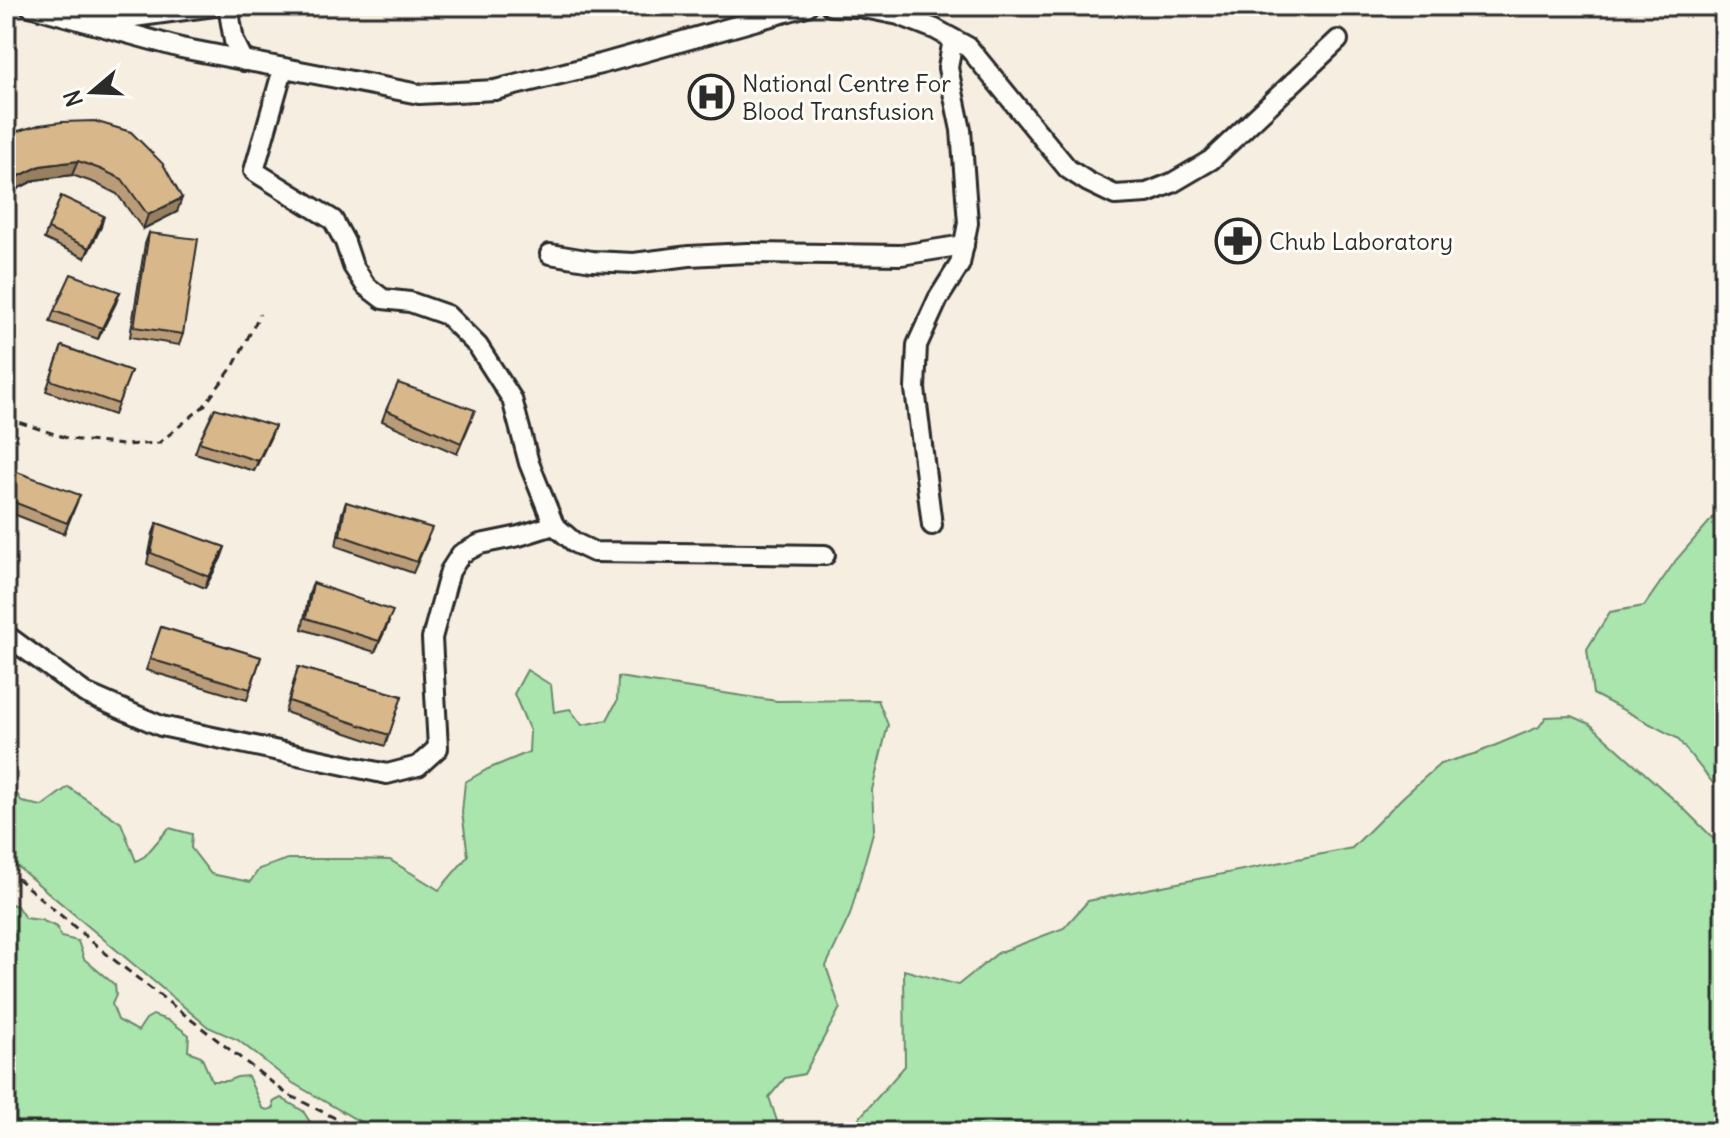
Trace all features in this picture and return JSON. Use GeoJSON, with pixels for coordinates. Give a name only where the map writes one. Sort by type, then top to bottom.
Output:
{"type":"FeatureCollection","features":[{"type":"Feature","properties":{"kind":"street"},"geometry":{"type":"LineString","coordinates":[[30,6],[181,48],[419,94],[495,90],[601,64],[801,7]]}},
{"type":"Feature","properties":{"kind":"street"},"geometry":{"type":"LineString","coordinates":[[90,23],[214,6]]}},
{"type":"Feature","properties":{"kind":"street"},"geometry":{"type":"LineString","coordinates":[[228,6],[234,41],[244,61]]}},
{"type":"Feature","properties":{"kind":"street"},"geometry":{"type":"LineString","coordinates":[[831,6],[894,11],[968,47],[1068,169],[1115,195],[1147,193],[1172,183],[1211,160],[1338,40]]}},
{"type":"Feature","properties":{"kind":"street"},"geometry":{"type":"LineString","coordinates":[[932,525],[915,389],[917,345],[938,299],[960,264],[968,223],[961,130],[948,68],[953,39]]}},
{"type":"Feature","properties":{"kind":"street"},"geometry":{"type":"LineString","coordinates":[[283,69],[254,171],[333,220],[353,266],[366,286],[383,299],[410,302],[447,315],[478,346],[512,399],[529,463],[554,525],[575,543],[594,552],[825,555]]}},
{"type":"Feature","properties":{"kind":"street"},"geometry":{"type":"LineString","coordinates":[[550,254],[592,261],[634,263],[747,253],[901,255],[964,245]]}},
{"type":"Feature","properties":{"kind":"street"},"geometry":{"type":"LineString","coordinates":[[6,635],[85,693],[161,726],[387,774],[418,766],[438,748],[432,638],[450,571],[461,554],[480,544],[554,525]]}},
{"type":"Feature","properties":{"kind":"path"},"geometry":{"type":"LineString","coordinates":[[6,418],[70,439],[123,445],[159,443],[204,406],[234,365],[260,314]]}},
{"type":"Feature","properties":{"kind":"path"},"geometry":{"type":"LineString","coordinates":[[6,869],[109,956],[287,1094],[363,1132]]}},
{"type":"Feature","properties":{"kind":"green space"},"geometry":{"type":"Polygon","coordinates":[[[1724,505],[1724,797],[1677,738],[1593,694],[1587,649],[1610,612],[1644,606],[1676,560],[1724,505]]]}},
{"type":"Feature","properties":{"kind":"green space"},"geometry":{"type":"Polygon","coordinates":[[[527,670],[551,685],[554,712],[570,709],[582,725],[607,720],[617,701],[618,677],[777,701],[878,700],[888,725],[872,790],[874,829],[850,915],[826,966],[840,1008],[804,1074],[785,1078],[769,1097],[778,1132],[386,1132],[357,1120],[291,1082],[238,1040],[208,1027],[6,857],[6,783],[12,786],[22,802],[42,806],[68,787],[121,823],[136,861],[145,856],[169,828],[192,834],[191,848],[211,874],[250,882],[259,869],[288,859],[390,860],[439,890],[468,856],[462,812],[465,782],[529,752],[530,731],[514,694],[527,670]]]}},
{"type":"Feature","properties":{"kind":"green space"},"geometry":{"type":"Polygon","coordinates":[[[1572,716],[1590,724],[1724,849],[1724,1132],[847,1132],[905,1066],[904,970],[958,985],[998,953],[1064,928],[1088,901],[1352,848],[1440,764],[1477,753],[1539,727],[1546,717],[1572,716]]]}},
{"type":"Feature","properties":{"kind":"green space"},"geometry":{"type":"Polygon","coordinates":[[[6,902],[17,906],[25,918],[41,920],[57,927],[61,937],[78,941],[84,959],[115,985],[116,995],[112,1004],[118,1020],[138,1031],[153,1015],[170,1021],[189,1035],[188,1051],[201,1056],[212,1081],[248,1076],[262,1108],[274,1108],[273,1102],[281,1098],[303,1111],[312,1125],[333,1132],[6,1132],[6,902]]]}},
{"type":"Feature","properties":{"kind":"building"},"geometry":{"type":"Polygon","coordinates":[[[94,121],[131,132],[163,164],[182,198],[148,215],[122,179],[78,161],[40,166],[13,179],[6,188],[6,137],[39,125],[94,121]]]}},
{"type":"Feature","properties":{"kind":"building"},"geometry":{"type":"Polygon","coordinates":[[[61,196],[104,216],[89,248],[48,229],[61,196]]]}},
{"type":"Feature","properties":{"kind":"building"},"geometry":{"type":"Polygon","coordinates":[[[149,233],[198,239],[183,334],[134,327],[149,233]]]}},
{"type":"Feature","properties":{"kind":"building"},"geometry":{"type":"Polygon","coordinates":[[[71,274],[120,292],[102,328],[54,311],[71,274]]]}},
{"type":"Feature","properties":{"kind":"building"},"geometry":{"type":"Polygon","coordinates":[[[62,346],[131,371],[118,404],[50,380],[62,346]]]}},
{"type":"Feature","properties":{"kind":"building"},"geometry":{"type":"Polygon","coordinates":[[[398,383],[475,410],[461,443],[386,410],[398,383]]]}},
{"type":"Feature","properties":{"kind":"building"},"geometry":{"type":"Polygon","coordinates":[[[215,408],[275,426],[258,461],[199,442],[215,408]]]}},
{"type":"Feature","properties":{"kind":"building"},"geometry":{"type":"Polygon","coordinates":[[[9,469],[80,495],[67,523],[6,499],[9,469]]]}},
{"type":"Feature","properties":{"kind":"building"},"geometry":{"type":"Polygon","coordinates":[[[346,502],[432,528],[417,562],[340,535],[346,502]]]}},
{"type":"Feature","properties":{"kind":"building"},"geometry":{"type":"Polygon","coordinates":[[[157,523],[225,547],[209,577],[151,553],[157,523]]]}},
{"type":"Feature","properties":{"kind":"building"},"geometry":{"type":"Polygon","coordinates":[[[313,583],[393,611],[379,641],[306,618],[313,583]]]}},
{"type":"Feature","properties":{"kind":"building"},"geometry":{"type":"Polygon","coordinates":[[[161,627],[261,657],[250,689],[150,659],[161,627]]]}},
{"type":"Feature","properties":{"kind":"building"},"geometry":{"type":"Polygon","coordinates":[[[298,667],[402,696],[389,735],[289,701],[298,667]]]}},
{"type":"Feature","properties":{"kind":"place","name":"National Centre For Blood Transfusion"},"geometry":{"type":"Point","coordinates":[711,97]}},
{"type":"Feature","properties":{"kind":"place","name":"Chub Laboratory"},"geometry":{"type":"Point","coordinates":[1238,241]}}]}
